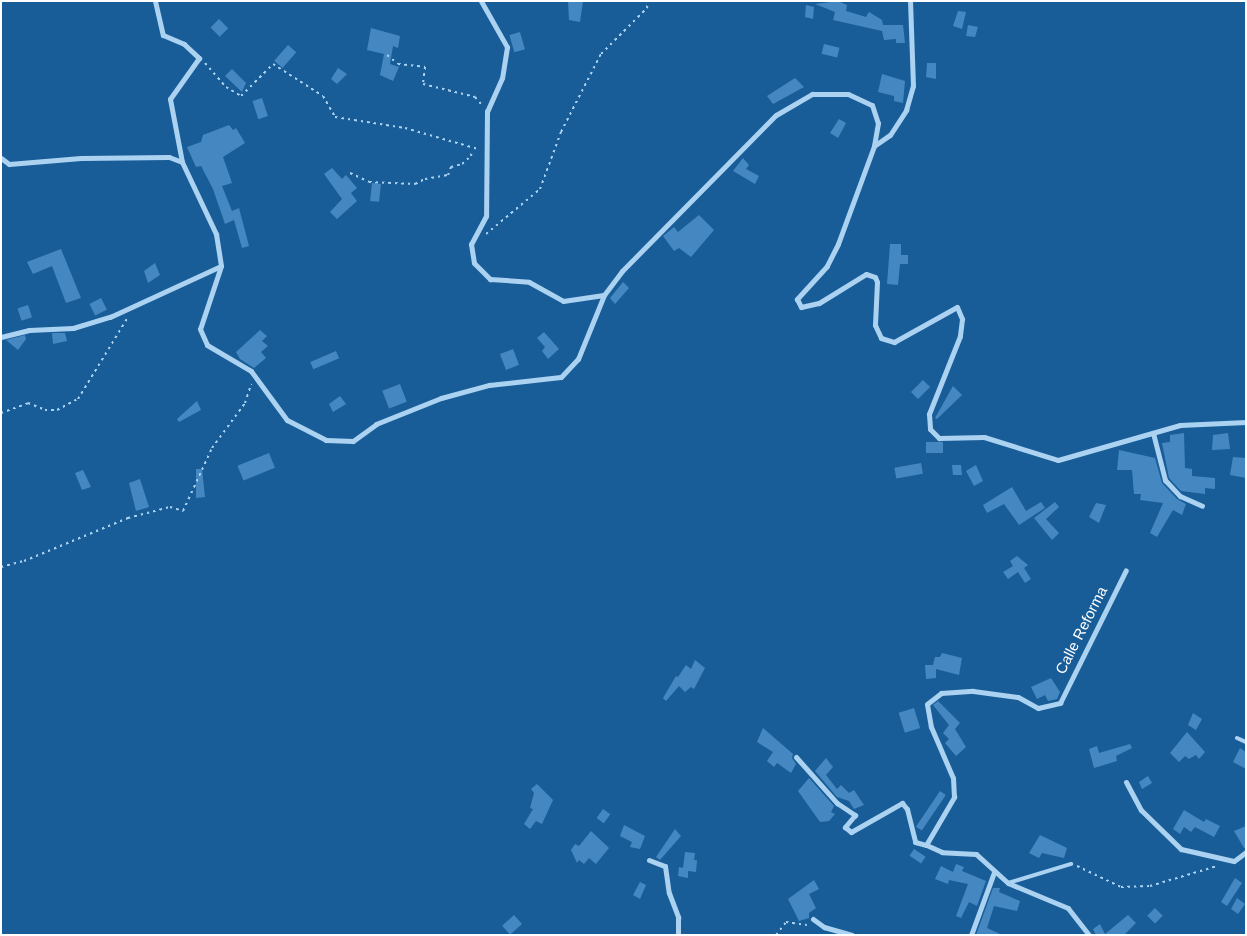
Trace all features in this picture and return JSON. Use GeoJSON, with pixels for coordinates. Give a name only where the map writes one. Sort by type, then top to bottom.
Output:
{"type":"FeatureCollection","features":[{"type":"Feature","properties":{"kind":"street"},"geometry":{"type":"LineString","coordinates":[[155,1],[163,35],[184,44],[199,58],[170,99],[182,162],[216,234],[221,266],[200,329],[207,345],[251,371],[287,420],[326,440],[353,441],[376,424],[441,398],[489,385],[561,377],[578,359],[604,295],[622,271],[776,115],[812,94],[848,94],[872,105],[878,123],[874,146],[838,244],[827,266],[797,300],[800,306],[819,303],[866,274],[875,276],[878,282],[875,325],[881,338],[894,342],[957,307],[962,319],[960,336],[929,414],[930,429],[939,438],[984,437],[1058,460],[1180,425],[1246,422]]}},
{"type":"Feature","properties":{"kind":"street"},"geometry":{"type":"LineString","coordinates":[[481,1],[507,47],[502,78],[487,110],[486,216],[471,244],[474,263],[490,279],[529,282],[563,301],[604,295]]}},
{"type":"Feature","properties":{"kind":"street"},"geometry":{"type":"LineString","coordinates":[[874,146],[890,135],[906,110],[913,86],[910,1]]}},
{"type":"Feature","properties":{"kind":"street"},"geometry":{"type":"LineString","coordinates":[[1,158],[9,164],[91,158],[169,157],[182,162]]}},
{"type":"Feature","properties":{"kind":"street"},"geometry":{"type":"LineString","coordinates":[[1,337],[29,330],[73,328],[110,317],[221,266]]}},
{"type":"Feature","properties":{"kind":"street"},"geometry":{"type":"LineString","coordinates":[[1153,433],[1165,480],[1180,496],[1202,506]]}},
{"type":"Feature","properties":{"kind":"street","name":"Calle Reforma"},"geometry":{"type":"LineString","coordinates":[[926,845],[954,797],[953,778],[930,727],[927,704],[941,693],[974,691],[1018,697],[1038,708],[1060,703],[1126,570]]}},
{"type":"Feature","properties":{"kind":"street"},"geometry":{"type":"LineString","coordinates":[[796,757],[837,803],[855,815],[845,827],[851,832],[902,803],[906,809],[915,842],[942,852],[976,854],[1008,883],[1068,908],[1089,935]]}},
{"type":"Feature","properties":{"kind":"street"},"geometry":{"type":"LineString","coordinates":[[1126,782],[1141,810],[1181,849],[1234,861],[1246,852]]}},
{"type":"Feature","properties":{"kind":"street"},"geometry":{"type":"LineString","coordinates":[[650,860],[664,866],[669,893],[678,917],[678,935]]}},
{"type":"Feature","properties":{"kind":"street"},"geometry":{"type":"LineString","coordinates":[[971,935],[994,872]]}},
{"type":"Feature","properties":{"kind":"street"},"geometry":{"type":"LineString","coordinates":[[813,918],[824,927],[852,935]]}},
{"type":"Feature","properties":{"kind":"lane"},"geometry":{"type":"LineString","coordinates":[[1237,738],[1246,742]]}},
{"type":"Feature","properties":{"kind":"lane"},"geometry":{"type":"LineString","coordinates":[[1008,883],[1071,864]]}},
{"type":"Feature","properties":{"kind":"path"},"geometry":{"type":"LineString","coordinates":[[471,244],[508,219],[540,189],[561,132],[600,54],[647,8],[648,1]]}},
{"type":"Feature","properties":{"kind":"path"},"geometry":{"type":"LineString","coordinates":[[387,55],[398,64],[425,67],[423,84],[475,97],[487,110]]}},
{"type":"Feature","properties":{"kind":"path"},"geometry":{"type":"LineString","coordinates":[[199,58],[226,87],[241,96],[273,64],[323,96],[335,117],[405,128],[472,150],[488,149]]}},
{"type":"Feature","properties":{"kind":"path"},"geometry":{"type":"LineString","coordinates":[[350,173],[369,182],[415,184],[425,179],[448,175],[451,167],[462,164],[471,156],[472,150]]}},
{"type":"Feature","properties":{"kind":"path"},"geometry":{"type":"LineString","coordinates":[[1,413],[28,403],[45,410],[57,410],[78,398],[136,304]]}},
{"type":"Feature","properties":{"kind":"path"},"geometry":{"type":"LineString","coordinates":[[1,567],[24,561],[128,518],[170,507],[182,511],[212,448],[245,403],[251,385],[251,371]]}},
{"type":"Feature","properties":{"kind":"path"},"geometry":{"type":"LineString","coordinates":[[1071,864],[1121,887],[1150,886],[1234,861]]}},
{"type":"Feature","properties":{"kind":"path"},"geometry":{"type":"LineString","coordinates":[[776,935],[786,922],[809,925]]}},
{"type":"Feature","properties":{"kind":"building"},"geometry":{"type":"Polygon","coordinates":[[[568,1],[583,1],[580,22],[569,20],[568,1]]]}},
{"type":"Feature","properties":{"kind":"building"},"geometry":{"type":"Polygon","coordinates":[[[838,1],[847,5],[846,11],[866,17],[869,12],[882,20],[883,25],[903,25],[905,43],[896,43],[896,39],[884,40],[882,31],[833,20],[835,12],[815,4],[838,1]]]}},
{"type":"Feature","properties":{"kind":"building"},"geometry":{"type":"Polygon","coordinates":[[[806,5],[814,7],[813,19],[805,17],[806,5]]]}},
{"type":"Feature","properties":{"kind":"building"},"geometry":{"type":"Polygon","coordinates":[[[958,11],[966,12],[962,29],[953,26],[958,11]]]}},
{"type":"Feature","properties":{"kind":"building"},"geometry":{"type":"Polygon","coordinates":[[[219,19],[228,28],[220,37],[211,27],[219,19]]]}},
{"type":"Feature","properties":{"kind":"building"},"geometry":{"type":"Polygon","coordinates":[[[968,25],[978,27],[975,37],[966,36],[968,25]]]}},
{"type":"Feature","properties":{"kind":"building"},"geometry":{"type":"Polygon","coordinates":[[[371,28],[400,36],[398,48],[393,46],[390,64],[399,67],[393,81],[380,75],[384,54],[367,50],[371,28]]]}},
{"type":"Feature","properties":{"kind":"building"},"geometry":{"type":"Polygon","coordinates":[[[520,32],[525,49],[514,52],[509,35],[520,32]]]}},
{"type":"Feature","properties":{"kind":"building"},"geometry":{"type":"Polygon","coordinates":[[[824,44],[840,48],[837,58],[822,54],[824,44]]]}},
{"type":"Feature","properties":{"kind":"building"},"geometry":{"type":"Polygon","coordinates":[[[288,45],[296,52],[283,68],[274,61],[288,45]]]}},
{"type":"Feature","properties":{"kind":"building"},"geometry":{"type":"Polygon","coordinates":[[[927,63],[936,63],[936,79],[926,77],[927,63]]]}},
{"type":"Feature","properties":{"kind":"building"},"geometry":{"type":"Polygon","coordinates":[[[338,68],[347,74],[337,84],[331,79],[338,68]]]}},
{"type":"Feature","properties":{"kind":"building"},"geometry":{"type":"Polygon","coordinates":[[[232,69],[246,83],[242,92],[225,76],[232,69]]]}},
{"type":"Feature","properties":{"kind":"building"},"geometry":{"type":"Polygon","coordinates":[[[882,74],[905,81],[903,103],[894,101],[894,96],[878,92],[882,74]]]}},
{"type":"Feature","properties":{"kind":"building"},"geometry":{"type":"Polygon","coordinates":[[[795,78],[804,87],[773,104],[767,96],[795,78]]]}},
{"type":"Feature","properties":{"kind":"building"},"geometry":{"type":"Polygon","coordinates":[[[262,98],[268,116],[258,119],[252,101],[262,98]]]}},
{"type":"Feature","properties":{"kind":"building"},"geometry":{"type":"Polygon","coordinates":[[[839,119],[846,123],[838,138],[830,133],[839,119]]]}},
{"type":"Feature","properties":{"kind":"building"},"geometry":{"type":"Polygon","coordinates":[[[229,125],[233,130],[236,128],[245,143],[223,157],[232,183],[222,186],[232,211],[239,208],[249,246],[242,248],[234,220],[225,224],[213,189],[201,166],[196,167],[187,147],[201,142],[203,135],[229,125]]]}},
{"type":"Feature","properties":{"kind":"building"},"geometry":{"type":"Polygon","coordinates":[[[743,158],[749,165],[746,169],[759,176],[755,184],[733,171],[743,158]]]}},
{"type":"Feature","properties":{"kind":"building"},"geometry":{"type":"Polygon","coordinates":[[[332,168],[342,179],[346,175],[357,188],[351,193],[357,201],[337,219],[330,212],[342,199],[324,174],[332,168]]]}},
{"type":"Feature","properties":{"kind":"building"},"geometry":{"type":"Polygon","coordinates":[[[372,183],[381,184],[379,202],[370,201],[372,183]]]}},
{"type":"Feature","properties":{"kind":"building"},"geometry":{"type":"Polygon","coordinates":[[[699,215],[714,230],[691,257],[679,248],[674,251],[663,236],[674,227],[678,232],[699,215]]]}},
{"type":"Feature","properties":{"kind":"building"},"geometry":{"type":"Polygon","coordinates":[[[890,244],[901,244],[901,255],[908,255],[908,264],[900,264],[898,285],[887,284],[890,244]]]}},
{"type":"Feature","properties":{"kind":"building"},"geometry":{"type":"Polygon","coordinates":[[[61,249],[81,298],[66,303],[52,266],[33,274],[27,262],[61,249]]]}},
{"type":"Feature","properties":{"kind":"building"},"geometry":{"type":"Polygon","coordinates":[[[155,263],[160,275],[148,283],[144,271],[155,263]]]}},
{"type":"Feature","properties":{"kind":"building"},"geometry":{"type":"Polygon","coordinates":[[[623,282],[629,288],[615,304],[610,298],[623,282]]]}},
{"type":"Feature","properties":{"kind":"building"},"geometry":{"type":"Polygon","coordinates":[[[101,298],[107,310],[95,315],[89,304],[101,298]]]}},
{"type":"Feature","properties":{"kind":"building"},"geometry":{"type":"Polygon","coordinates":[[[28,305],[32,317],[22,321],[18,308],[28,305]]]}},
{"type":"Feature","properties":{"kind":"building"},"geometry":{"type":"Polygon","coordinates":[[[260,330],[267,336],[262,341],[268,346],[261,352],[266,358],[254,368],[240,359],[236,352],[260,330]]]}},
{"type":"Feature","properties":{"kind":"building"},"geometry":{"type":"Polygon","coordinates":[[[544,332],[559,349],[548,359],[542,351],[545,347],[537,338],[544,332]]]}},
{"type":"Feature","properties":{"kind":"building"},"geometry":{"type":"Polygon","coordinates":[[[52,333],[65,333],[67,341],[53,344],[52,333]]]}},
{"type":"Feature","properties":{"kind":"building"},"geometry":{"type":"Polygon","coordinates":[[[25,335],[26,339],[18,350],[6,340],[25,335]]]}},
{"type":"Feature","properties":{"kind":"building"},"geometry":{"type":"Polygon","coordinates":[[[513,349],[519,365],[506,370],[500,354],[513,349]]]}},
{"type":"Feature","properties":{"kind":"building"},"geometry":{"type":"Polygon","coordinates":[[[336,351],[339,358],[313,369],[310,362],[336,351]]]}},
{"type":"Feature","properties":{"kind":"building"},"geometry":{"type":"Polygon","coordinates":[[[923,380],[930,387],[918,399],[911,392],[923,380]]]}},
{"type":"Feature","properties":{"kind":"building"},"geometry":{"type":"Polygon","coordinates":[[[400,384],[407,402],[389,409],[382,391],[400,384]]]}},
{"type":"Feature","properties":{"kind":"building"},"geometry":{"type":"Polygon","coordinates":[[[953,386],[962,395],[937,419],[935,418],[953,386]]]}},
{"type":"Feature","properties":{"kind":"building"},"geometry":{"type":"Polygon","coordinates":[[[340,396],[346,404],[333,412],[329,404],[340,396]]]}},
{"type":"Feature","properties":{"kind":"building"},"geometry":{"type":"Polygon","coordinates":[[[197,401],[201,410],[179,422],[177,419],[197,401]]]}},
{"type":"Feature","properties":{"kind":"building"},"geometry":{"type":"Polygon","coordinates":[[[1184,433],[1185,468],[1192,469],[1192,476],[1215,478],[1215,489],[1205,488],[1205,494],[1181,491],[1169,478],[1162,443],[1170,442],[1170,435],[1184,433]]]}},
{"type":"Feature","properties":{"kind":"building"},"geometry":{"type":"Polygon","coordinates":[[[1228,433],[1230,449],[1212,450],[1213,435],[1228,433]]]}},
{"type":"Feature","properties":{"kind":"building"},"geometry":{"type":"Polygon","coordinates":[[[926,442],[943,442],[943,453],[926,453],[926,442]]]}},
{"type":"Feature","properties":{"kind":"building"},"geometry":{"type":"Polygon","coordinates":[[[1119,450],[1155,458],[1162,483],[1177,499],[1186,504],[1182,515],[1173,510],[1157,537],[1150,533],[1163,503],[1140,500],[1141,494],[1134,494],[1132,470],[1117,470],[1119,450]]]}},
{"type":"Feature","properties":{"kind":"building"},"geometry":{"type":"Polygon","coordinates":[[[269,453],[275,468],[243,481],[237,466],[269,453]]]}},
{"type":"Feature","properties":{"kind":"building"},"geometry":{"type":"Polygon","coordinates":[[[1233,457],[1246,458],[1246,478],[1230,475],[1233,457]]]}},
{"type":"Feature","properties":{"kind":"building"},"geometry":{"type":"Polygon","coordinates":[[[921,463],[923,474],[896,479],[894,468],[921,463]]]}},
{"type":"Feature","properties":{"kind":"building"},"geometry":{"type":"Polygon","coordinates":[[[952,465],[961,465],[962,475],[953,475],[952,465]]]}},
{"type":"Feature","properties":{"kind":"building"},"geometry":{"type":"Polygon","coordinates":[[[976,465],[983,481],[974,486],[966,471],[976,465]]]}},
{"type":"Feature","properties":{"kind":"building"},"geometry":{"type":"Polygon","coordinates":[[[196,469],[202,469],[205,497],[196,498],[196,469]]]}},
{"type":"Feature","properties":{"kind":"building"},"geometry":{"type":"Polygon","coordinates":[[[83,470],[91,487],[82,490],[75,473],[83,470]]]}},
{"type":"Feature","properties":{"kind":"building"},"geometry":{"type":"Polygon","coordinates":[[[140,479],[149,507],[136,511],[129,483],[140,479]]]}},
{"type":"Feature","properties":{"kind":"building"},"geometry":{"type":"Polygon","coordinates":[[[1012,487],[1026,511],[1041,502],[1045,508],[1019,525],[1004,504],[987,513],[983,505],[1012,487]]]}},
{"type":"Feature","properties":{"kind":"building"},"geometry":{"type":"Polygon","coordinates":[[[1055,502],[1059,507],[1046,519],[1059,533],[1052,540],[1034,518],[1055,502]]]}},
{"type":"Feature","properties":{"kind":"building"},"geometry":{"type":"Polygon","coordinates":[[[1096,503],[1106,505],[1099,523],[1089,517],[1096,503]]]}},
{"type":"Feature","properties":{"kind":"building"},"geometry":{"type":"Polygon","coordinates":[[[1017,556],[1028,565],[1024,568],[1031,579],[1025,583],[1018,572],[1008,579],[1003,572],[1013,566],[1010,561],[1017,556]]]}},
{"type":"Feature","properties":{"kind":"building"},"geometry":{"type":"Polygon","coordinates":[[[942,653],[962,658],[959,675],[936,669],[936,678],[926,679],[925,665],[933,665],[935,657],[940,657],[942,653]]]}},
{"type":"Feature","properties":{"kind":"building"},"geometry":{"type":"Polygon","coordinates":[[[695,660],[705,668],[694,689],[691,687],[685,692],[679,686],[666,701],[663,698],[676,676],[678,677],[686,665],[691,669],[695,660]]]}},
{"type":"Feature","properties":{"kind":"building"},"geometry":{"type":"Polygon","coordinates":[[[1051,678],[1060,692],[1057,699],[1048,701],[1045,695],[1037,699],[1031,687],[1051,678]]]}},
{"type":"Feature","properties":{"kind":"building"},"geometry":{"type":"Polygon","coordinates":[[[938,701],[960,723],[955,729],[966,747],[956,756],[945,743],[949,739],[943,733],[949,725],[933,705],[938,701]]]}},
{"type":"Feature","properties":{"kind":"building"},"geometry":{"type":"Polygon","coordinates":[[[914,708],[920,728],[905,733],[899,713],[914,708]]]}},
{"type":"Feature","properties":{"kind":"building"},"geometry":{"type":"Polygon","coordinates":[[[1193,713],[1202,719],[1196,730],[1188,725],[1193,713]]]}},
{"type":"Feature","properties":{"kind":"building"},"geometry":{"type":"Polygon","coordinates":[[[763,728],[793,754],[792,758],[796,764],[791,773],[777,763],[774,767],[767,761],[773,752],[757,742],[763,728]]]}},
{"type":"Feature","properties":{"kind":"building"},"geometry":{"type":"Polygon","coordinates":[[[1187,732],[1205,752],[1199,759],[1196,755],[1189,759],[1185,756],[1179,762],[1170,753],[1187,732]]]}},
{"type":"Feature","properties":{"kind":"building"},"geometry":{"type":"Polygon","coordinates":[[[1130,744],[1132,748],[1116,756],[1117,761],[1094,768],[1089,749],[1097,746],[1099,753],[1130,744]]]}},
{"type":"Feature","properties":{"kind":"building"},"geometry":{"type":"Polygon","coordinates":[[[1240,748],[1246,752],[1246,769],[1233,762],[1240,748]]]}},
{"type":"Feature","properties":{"kind":"building"},"geometry":{"type":"Polygon","coordinates":[[[826,758],[833,767],[826,775],[837,789],[841,785],[849,793],[854,790],[864,805],[854,809],[849,801],[837,797],[815,771],[826,758]]]}},
{"type":"Feature","properties":{"kind":"building"},"geometry":{"type":"Polygon","coordinates":[[[1148,776],[1152,783],[1142,789],[1139,782],[1148,776]]]}},
{"type":"Feature","properties":{"kind":"building"},"geometry":{"type":"Polygon","coordinates":[[[809,778],[834,806],[831,812],[835,814],[829,821],[820,822],[798,791],[809,778]]]}},
{"type":"Feature","properties":{"kind":"building"},"geometry":{"type":"Polygon","coordinates":[[[537,784],[553,800],[542,824],[536,821],[530,829],[524,824],[533,809],[530,808],[534,793],[531,789],[537,784]]]}},
{"type":"Feature","properties":{"kind":"building"},"geometry":{"type":"Polygon","coordinates":[[[940,791],[946,795],[922,831],[916,827],[940,791]]]}},
{"type":"Feature","properties":{"kind":"building"},"geometry":{"type":"Polygon","coordinates":[[[603,809],[610,814],[604,823],[597,818],[603,809]]]}},
{"type":"Feature","properties":{"kind":"building"},"geometry":{"type":"Polygon","coordinates":[[[1184,810],[1204,822],[1206,819],[1220,826],[1214,837],[1195,827],[1191,832],[1184,827],[1180,834],[1173,829],[1184,810]]]}},
{"type":"Feature","properties":{"kind":"building"},"geometry":{"type":"Polygon","coordinates":[[[624,825],[645,836],[640,849],[630,847],[632,842],[620,836],[624,825]]]}},
{"type":"Feature","properties":{"kind":"building"},"geometry":{"type":"Polygon","coordinates":[[[1246,826],[1246,848],[1244,848],[1234,831],[1246,826]]]}},
{"type":"Feature","properties":{"kind":"building"},"geometry":{"type":"Polygon","coordinates":[[[675,829],[681,836],[660,860],[656,857],[675,829]]]}},
{"type":"Feature","properties":{"kind":"building"},"geometry":{"type":"Polygon","coordinates":[[[591,831],[609,848],[596,864],[589,858],[584,864],[579,860],[577,863],[571,850],[575,844],[579,846],[591,831]]]}},
{"type":"Feature","properties":{"kind":"building"},"geometry":{"type":"Polygon","coordinates":[[[1040,835],[1067,848],[1064,858],[1042,853],[1039,858],[1029,853],[1040,835]]]}},
{"type":"Feature","properties":{"kind":"building"},"geometry":{"type":"Polygon","coordinates":[[[914,849],[926,857],[921,863],[910,856],[914,849]]]}},
{"type":"Feature","properties":{"kind":"building"},"geometry":{"type":"Polygon","coordinates":[[[685,852],[695,853],[694,860],[697,860],[696,872],[688,871],[688,878],[678,876],[679,867],[683,868],[685,852]]]}},
{"type":"Feature","properties":{"kind":"building"},"geometry":{"type":"Polygon","coordinates":[[[956,864],[964,867],[962,871],[986,881],[977,906],[969,902],[961,918],[956,916],[968,884],[949,880],[948,884],[935,879],[941,866],[953,872],[956,864]]]}},
{"type":"Feature","properties":{"kind":"building"},"geometry":{"type":"Polygon","coordinates":[[[1235,878],[1242,883],[1227,906],[1221,902],[1235,878]]]}},
{"type":"Feature","properties":{"kind":"building"},"geometry":{"type":"Polygon","coordinates":[[[814,880],[819,889],[809,894],[816,908],[809,913],[809,918],[799,921],[788,899],[814,880]]]}},
{"type":"Feature","properties":{"kind":"building"},"geometry":{"type":"Polygon","coordinates":[[[640,882],[646,885],[640,899],[633,895],[640,882]]]}},
{"type":"Feature","properties":{"kind":"building"},"geometry":{"type":"Polygon","coordinates":[[[993,888],[1000,888],[999,892],[1020,901],[1017,911],[994,906],[987,928],[1002,935],[976,935],[993,888]]]}},
{"type":"Feature","properties":{"kind":"building"},"geometry":{"type":"Polygon","coordinates":[[[1237,898],[1245,904],[1238,914],[1231,909],[1237,898]]]}},
{"type":"Feature","properties":{"kind":"building"},"geometry":{"type":"Polygon","coordinates":[[[1155,908],[1163,916],[1155,924],[1147,916],[1155,908]]]}},
{"type":"Feature","properties":{"kind":"building"},"geometry":{"type":"Polygon","coordinates":[[[514,915],[522,924],[510,935],[502,926],[514,915]]]}},
{"type":"Feature","properties":{"kind":"building"},"geometry":{"type":"Polygon","coordinates":[[[1128,915],[1136,923],[1124,935],[1096,935],[1093,929],[1100,924],[1105,934],[1128,915]]]}}]}
